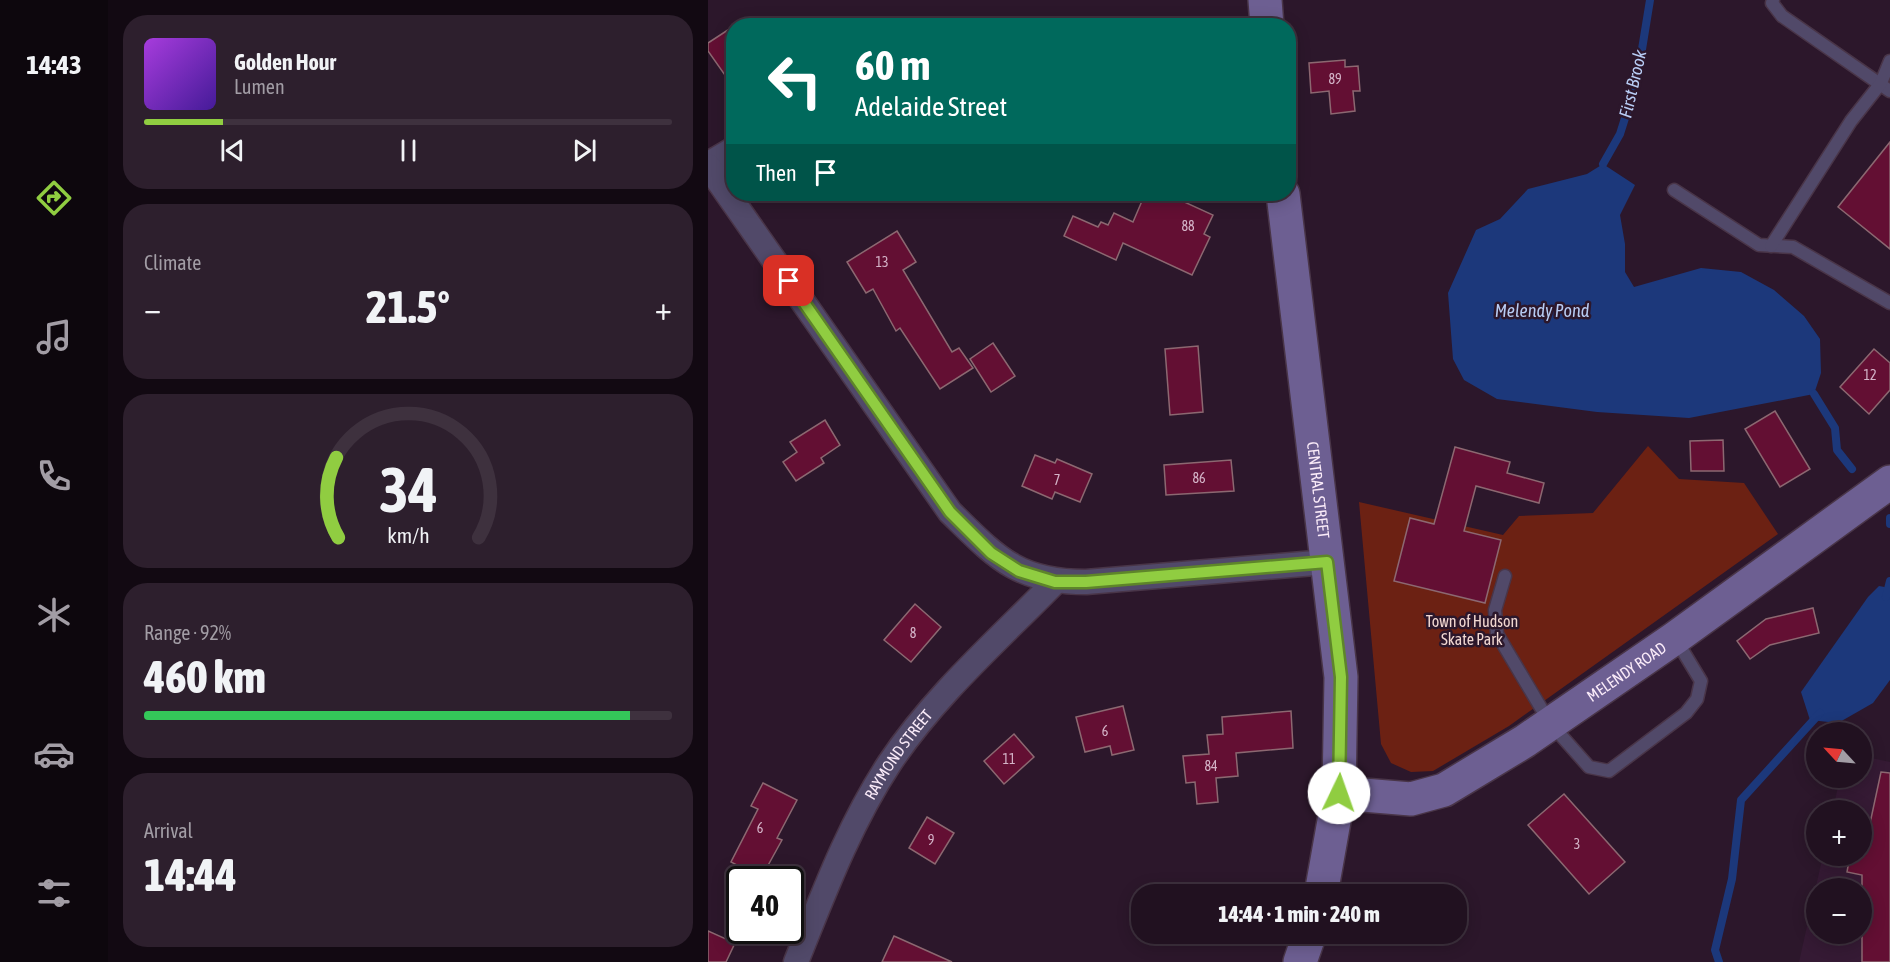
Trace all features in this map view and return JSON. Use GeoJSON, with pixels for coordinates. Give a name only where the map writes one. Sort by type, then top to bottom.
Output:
{"type":"FeatureCollection","features":[{"type":"Feature","properties":{"kind":"street"},"geometry":{"type":"LineString","coordinates":[[1265,0],[1266,18]]}},
{"type":"Feature","properties":{"kind":"street"},"geometry":{"type":"LineString","coordinates":[[726,153],[708,165],[726,191]]}},
{"type":"Feature","properties":{"kind":"street"},"geometry":{"type":"LineString","coordinates":[[733,201],[950,512],[991,553],[1019,571],[1055,582],[1095,582],[1327,562]]}},
{"type":"Feature","properties":{"kind":"street","name":"CENTRAL STREET"},"geometry":{"type":"LineString","coordinates":[[1284,201],[1341,677],[1339,793],[1324,884]]}},
{"type":"Feature","properties":{"kind":"street","name":"MELENDY ROAD"},"geometry":{"type":"LineString","coordinates":[[1339,793],[1411,799],[1444,790],[1550,723],[1675,638],[1890,482]]}},
{"type":"Feature","properties":{"kind":"street","name":"RAYMOND STREET"},"geometry":{"type":"LineString","coordinates":[[796,962],[852,833],[890,763],[935,705],[1055,582]]}},
{"type":"Feature","properties":{"kind":"street"},"geometry":{"type":"LineString","coordinates":[[1300,962],[1306,944]]}},
{"type":"Feature","properties":{"kind":"lane"},"geometry":{"type":"LineString","coordinates":[[1773,0],[1772,3],[1782,16],[1885,87]]}},
{"type":"Feature","properties":{"kind":"lane"},"geometry":{"type":"LineString","coordinates":[[1771,246],[1851,121],[1885,87],[1890,61]]}},
{"type":"Feature","properties":{"kind":"lane"},"geometry":{"type":"LineString","coordinates":[[1674,190],[1759,245],[1793,247],[1890,303]]}},
{"type":"Feature","properties":{"kind":"lane"},"geometry":{"type":"LineString","coordinates":[[1505,576],[1495,610],[1497,634],[1550,723],[1589,767],[1609,771],[1686,712],[1697,699],[1701,681],[1675,638]]}},
{"type":"Feature","properties":{"kind":"shaded area"},"geometry":{"type":"Polygon","coordinates":[[[1872,758],[1890,762],[1890,962],[1799,962],[1806,931],[1806,944],[1872,944],[1872,878],[1818,878],[1821,866],[1872,866],[1872,800],[1835,800],[1838,788],[1872,788],[1872,758]]]}},
{"type":"Feature","properties":{"kind":"green space","name":"Town of Hudson Skate Park"},"geometry":{"type":"Polygon","coordinates":[[[1648,446],[1679,479],[1744,483],[1778,534],[1509,726],[1433,771],[1411,772],[1391,763],[1381,744],[1359,502],[1503,535],[1519,516],[1593,513],[1648,446]]]}},
{"type":"Feature","properties":{"kind":"water","name":"Melendy Pond"},"geometry":{"type":"Polygon","coordinates":[[[1603,164],[1635,185],[1620,215],[1625,244],[1625,272],[1634,287],[1701,268],[1741,272],[1774,290],[1804,316],[1820,339],[1821,373],[1814,394],[1689,418],[1597,412],[1497,399],[1464,380],[1453,359],[1448,293],[1476,230],[1500,219],[1528,189],[1587,174],[1603,164]]]}},
{"type":"Feature","properties":{"kind":"water"},"geometry":{"type":"Polygon","coordinates":[[[1879,586],[1890,588],[1890,680],[1873,703],[1840,722],[1810,720],[1801,692],[1868,597],[1879,586]]]}},
{"type":"Feature","properties":{"kind":"building"},"geometry":{"type":"Polygon","coordinates":[[[726,31],[726,77],[708,51],[708,43],[726,31]]]}},
{"type":"Feature","properties":{"kind":"building"},"geometry":{"type":"Polygon","coordinates":[[[1345,60],[1345,67],[1358,66],[1360,91],[1353,91],[1355,111],[1331,114],[1329,91],[1311,93],[1309,63],[1345,60]]]}},
{"type":"Feature","properties":{"kind":"building"},"geometry":{"type":"Polygon","coordinates":[[[1890,142],[1890,249],[1838,207],[1890,142]]]}},
{"type":"Feature","properties":{"kind":"building"},"geometry":{"type":"Polygon","coordinates":[[[1142,201],[1182,201],[1213,215],[1204,234],[1210,237],[1192,275],[1123,243],[1116,260],[1064,236],[1073,216],[1098,227],[1101,222],[1108,225],[1114,213],[1133,222],[1142,201]]]}},
{"type":"Feature","properties":{"kind":"building"},"geometry":{"type":"Polygon","coordinates":[[[897,231],[916,262],[903,270],[952,352],[959,348],[973,368],[940,389],[900,328],[896,331],[873,289],[866,293],[847,262],[897,231]]]}},
{"type":"Feature","properties":{"kind":"building"},"geometry":{"type":"Polygon","coordinates":[[[993,343],[1015,376],[991,392],[970,359],[993,343]]]}},
{"type":"Feature","properties":{"kind":"building"},"geometry":{"type":"Polygon","coordinates":[[[1198,346],[1203,412],[1170,415],[1165,349],[1198,346]]]}},
{"type":"Feature","properties":{"kind":"building"},"geometry":{"type":"Polygon","coordinates":[[[1874,349],[1890,363],[1890,390],[1869,414],[1840,387],[1874,349]]]}},
{"type":"Feature","properties":{"kind":"building"},"geometry":{"type":"Polygon","coordinates":[[[1775,411],[1810,469],[1780,487],[1745,429],[1775,411]]]}},
{"type":"Feature","properties":{"kind":"building"},"geometry":{"type":"Polygon","coordinates":[[[825,420],[840,445],[821,458],[824,463],[796,481],[783,462],[797,452],[790,442],[825,420]]]}},
{"type":"Feature","properties":{"kind":"building"},"geometry":{"type":"Polygon","coordinates":[[[1723,440],[1724,471],[1691,471],[1690,441],[1723,440]]]}},
{"type":"Feature","properties":{"kind":"building"},"geometry":{"type":"Polygon","coordinates":[[[1455,447],[1510,462],[1507,473],[1544,483],[1539,503],[1476,486],[1464,531],[1501,540],[1485,603],[1394,581],[1410,518],[1434,524],[1455,447]]]}},
{"type":"Feature","properties":{"kind":"building"},"geometry":{"type":"Polygon","coordinates":[[[1035,455],[1055,463],[1057,459],[1092,474],[1080,502],[1055,492],[1052,499],[1022,486],[1035,455]]]}},
{"type":"Feature","properties":{"kind":"building"},"geometry":{"type":"Polygon","coordinates":[[[1231,460],[1234,491],[1166,495],[1164,465],[1231,460]]]}},
{"type":"Feature","properties":{"kind":"building"},"geometry":{"type":"Polygon","coordinates":[[[915,604],[941,627],[911,662],[884,640],[915,604]]]}},
{"type":"Feature","properties":{"kind":"building"},"geometry":{"type":"Polygon","coordinates":[[[1813,608],[1819,633],[1770,645],[1750,659],[1737,641],[1766,619],[1813,608]]]}},
{"type":"Feature","properties":{"kind":"building"},"geometry":{"type":"Polygon","coordinates":[[[1123,706],[1134,750],[1112,755],[1110,746],[1085,752],[1076,717],[1123,706]]]}},
{"type":"Feature","properties":{"kind":"building"},"geometry":{"type":"Polygon","coordinates":[[[1291,711],[1293,748],[1236,753],[1238,776],[1216,778],[1218,802],[1197,804],[1195,782],[1186,783],[1183,756],[1209,754],[1207,735],[1223,734],[1222,717],[1291,711]]]}},
{"type":"Feature","properties":{"kind":"building"},"geometry":{"type":"Polygon","coordinates":[[[1014,734],[1034,757],[1004,784],[984,761],[1014,734]]]}},
{"type":"Feature","properties":{"kind":"building"},"geometry":{"type":"Polygon","coordinates":[[[1881,772],[1890,773],[1890,962],[1862,962],[1862,944],[1872,944],[1872,878],[1862,878],[1862,875],[1847,872],[1848,866],[1872,866],[1872,814],[1881,772]]]}},
{"type":"Feature","properties":{"kind":"building"},"geometry":{"type":"Polygon","coordinates":[[[763,783],[797,800],[777,838],[782,840],[768,866],[738,866],[731,862],[758,809],[751,806],[763,783]]]}},
{"type":"Feature","properties":{"kind":"building"},"geometry":{"type":"Polygon","coordinates":[[[1564,794],[1625,862],[1589,894],[1528,825],[1564,794]]]}},
{"type":"Feature","properties":{"kind":"building"},"geometry":{"type":"Polygon","coordinates":[[[927,817],[954,833],[935,864],[909,848],[927,817]]]}},
{"type":"Feature","properties":{"kind":"building"},"geometry":{"type":"Polygon","coordinates":[[[708,931],[726,939],[726,944],[735,944],[726,962],[708,962],[708,931]]]}},
{"type":"Feature","properties":{"kind":"building"},"geometry":{"type":"Polygon","coordinates":[[[894,936],[952,962],[882,962],[894,936]]]}},
{"type":"Feature","properties":{"kind":"waterway","name":"First Brook"},"geometry":{"type":"LineString","coordinates":[[1603,164],[1620,134],[1637,80],[1650,0]]}},
{"type":"Feature","properties":{"kind":"waterway"},"geometry":{"type":"LineString","coordinates":[[1814,394],[1835,428],[1837,450],[1852,469]]}},
{"type":"Feature","properties":{"kind":"waterway"},"geometry":{"type":"LineString","coordinates":[[1890,518],[1890,524]]}},
{"type":"Feature","properties":{"kind":"waterway"},"geometry":{"type":"LineString","coordinates":[[1886,597],[1890,581]]}},
{"type":"Feature","properties":{"kind":"waterway"},"geometry":{"type":"LineString","coordinates":[[1719,962],[1715,950],[1732,879],[1741,800],[1820,713]]}},
{"type":"Feature","properties":{"kind":"route"},"geometry":{"type":"LineString","coordinates":[[789,281],[950,512],[991,553],[1019,571],[1055,582],[1086,582],[1327,562],[1341,677],[1342,729],[1339,793]]}}]}
